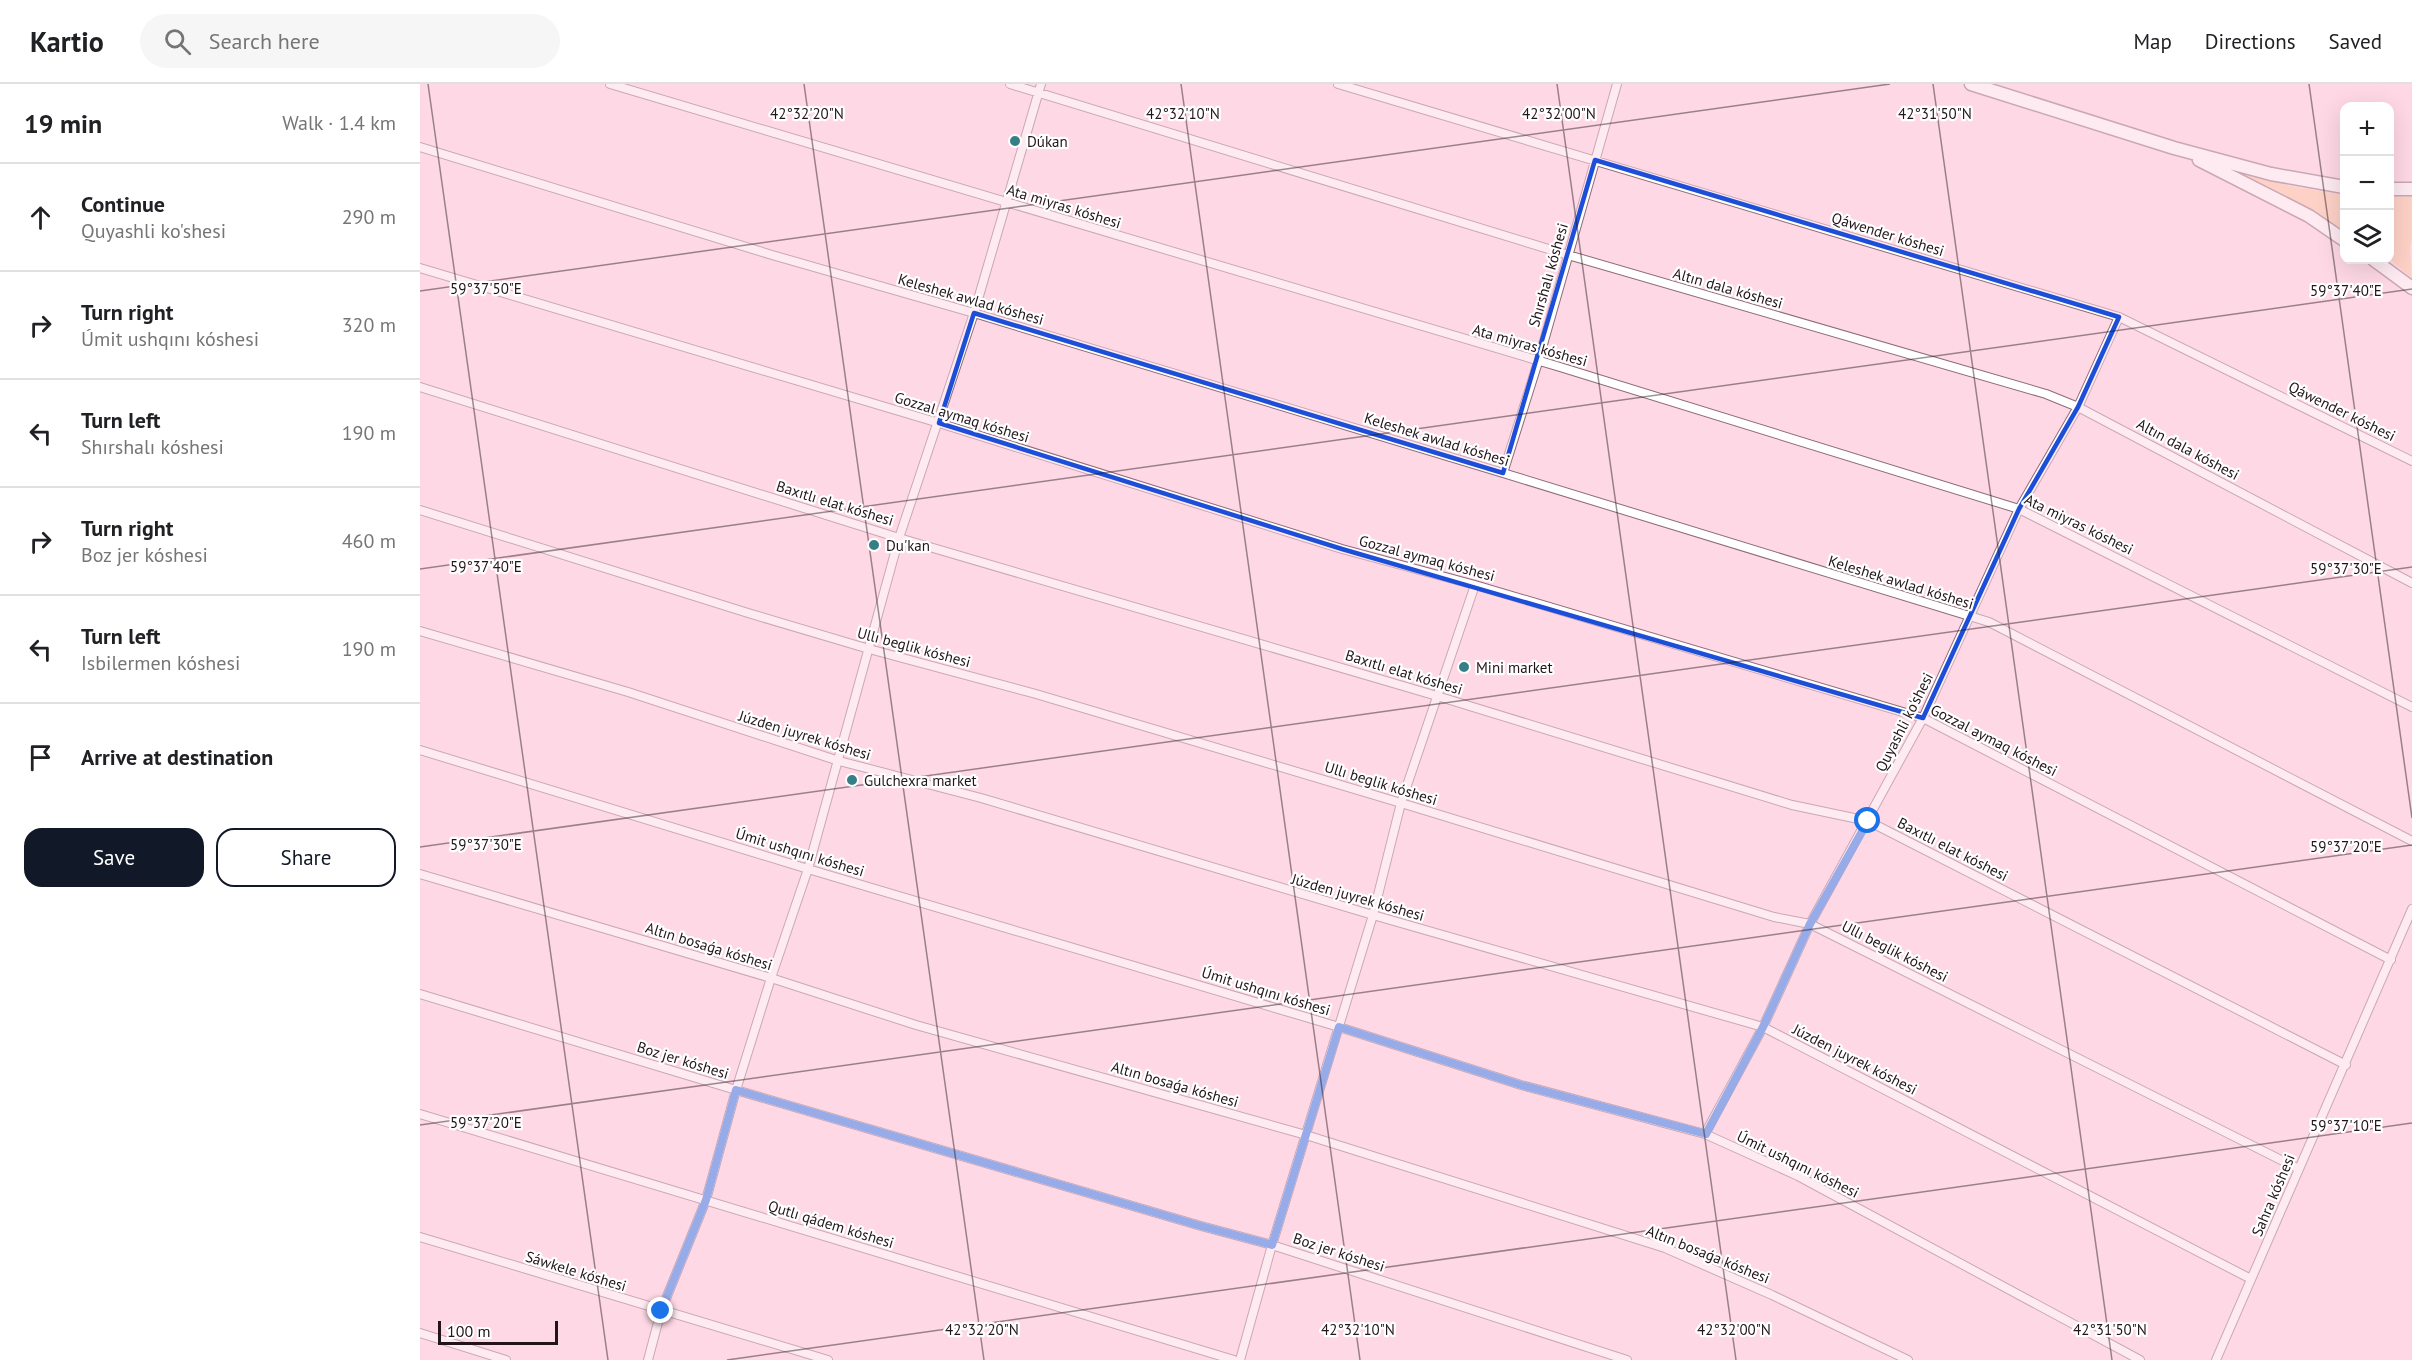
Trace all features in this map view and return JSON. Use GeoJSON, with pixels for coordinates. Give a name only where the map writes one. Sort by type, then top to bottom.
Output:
{"type":"FeatureCollection","features":[{"type":"Feature","properties":{"kind":"main road"},"geometry":{"type":"LineString","coordinates":[[1971,84],[2174,148],[2271,174],[2340,187]]}},
{"type":"Feature","properties":{"kind":"main road"},"geometry":{"type":"LineString","coordinates":[[2174,148],[2309,216],[2340,237]]}},
{"type":"Feature","properties":{"kind":"main road"},"geometry":{"type":"LineString","coordinates":[[2394,189],[2412,189]]}},
{"type":"Feature","properties":{"kind":"main road"},"geometry":{"type":"LineString","coordinates":[[2379,264],[2412,288]]}},
{"type":"Feature","properties":{"kind":"street","name":"Ata miyras kóshesi"},"geometry":{"type":"LineString","coordinates":[[610,84],[1560,367],[2019,509],[2412,708]]}},
{"type":"Feature","properties":{"kind":"street","name":"Altın dala kóshesi"},"geometry":{"type":"LineString","coordinates":[[1010,84],[1568,255],[2046,394],[2078,406],[2412,583]]}},
{"type":"Feature","properties":{"kind":"street"},"geometry":{"type":"LineString","coordinates":[[648,1360],[661,1311],[706,1200],[736,1090],[808,869],[900,538],[974,313],[1041,84]]}},
{"type":"Feature","properties":{"kind":"street","name":"Qáwender kóshesi"},"geometry":{"type":"LineString","coordinates":[[1338,84],[2119,317],[2412,461]]}},
{"type":"Feature","properties":{"kind":"street","name":"Shırshalı kóshesi"},"geometry":{"type":"LineString","coordinates":[[1503,473],[1538,362],[1617,84]]}},
{"type":"Feature","properties":{"kind":"street","name":"Keleshek awlad kóshesi"},"geometry":{"type":"LineString","coordinates":[[420,147],[1989,622],[2412,841]]}},
{"type":"Feature","properties":{"kind":"street","name":"Gozzal aymaq kóshesi"},"geometry":{"type":"LineString","coordinates":[[420,268],[939,423],[1342,549],[1475,585],[1923,718],[2391,960]]}},
{"type":"Feature","properties":{"kind":"street","name":"Quyashli ko'shesi"},"geometry":{"type":"LineString","coordinates":[[1706,1134],[1763,1027],[1810,924],[1923,718],[2019,509],[2078,406],[2119,317]]}},
{"type":"Feature","properties":{"kind":"street","name":"Baxıtlı elat kóshesi"},"geometry":{"type":"LineString","coordinates":[[420,387],[900,538],[1437,696],[1792,805],[1868,821],[2346,1065]]}},
{"type":"Feature","properties":{"kind":"street","name":"Ullı beglik kóshesi"},"geometry":{"type":"LineString","coordinates":[[420,510],[869,649],[1036,694],[1774,917],[1810,924],[2299,1169]]}},
{"type":"Feature","properties":{"kind":"street"},"geometry":{"type":"LineString","coordinates":[[1240,1360],[1272,1245],[1372,915],[1401,803],[1475,585]]}},
{"type":"Feature","properties":{"kind":"street","name":"Júzden juyrek kóshesi"},"geometry":{"type":"LineString","coordinates":[[420,632],[628,692],[839,761],[981,798],[1372,915],[1763,1027],[2252,1278]]}},
{"type":"Feature","properties":{"kind":"street","name":"Úmit ushqını kóshesi"},"geometry":{"type":"LineString","coordinates":[[420,750],[808,869],[1339,1027],[1521,1085],[1706,1134],[1798,1176],[2140,1360]]}},
{"type":"Feature","properties":{"kind":"street","name":"Altın bosaǵa kóshesi"},"geometry":{"type":"LineString","coordinates":[[420,874],[771,978],[916,1025],[1306,1135],[1665,1248],[1772,1295],[1908,1360]]}},
{"type":"Feature","properties":{"kind":"street","name":"Sahra kóshesi"},"geometry":{"type":"LineString","coordinates":[[2216,1360],[2412,909]]}},
{"type":"Feature","properties":{"kind":"street","name":"Boz jer kóshesi"},"geometry":{"type":"LineString","coordinates":[[420,994],[736,1090],[1272,1245],[1627,1360]]}},
{"type":"Feature","properties":{"kind":"street","name":"Qutlı qádem kóshesi"},"geometry":{"type":"LineString","coordinates":[[420,1114],[1234,1360]]}},
{"type":"Feature","properties":{"kind":"street","name":"Sáwkele kóshesi"},"geometry":{"type":"LineString","coordinates":[[420,1238],[828,1360]]}},
{"type":"Feature","properties":{"kind":"street"},"geometry":{"type":"LineString","coordinates":[[420,1333],[506,1360]]}},
{"type":"Feature","properties":{"kind":"highlighted area"},"geometry":{"type":"Polygon","coordinates":[[[1595,160],[2119,317],[2078,407],[2019,509],[1923,718],[1342,549],[939,423],[974,313],[1503,473],[1595,160]]]}},
{"type":"Feature","properties":{"kind":"shaded area"},"geometry":{"type":"Polygon","coordinates":[[[2220,165],[2290,186],[2340,194],[2340,228],[2296,202],[2220,165]]]}},
{"type":"Feature","properties":{"kind":"shaded area"},"geometry":{"type":"Polygon","coordinates":[[[2412,196],[2410,248],[2412,279],[2394,263],[2394,197],[2412,196]]]}},
{"type":"Feature","properties":{"kind":"place","name":"Dúkan"},"geometry":{"type":"Point","coordinates":[1015,141]}},
{"type":"Feature","properties":{"kind":"place","name":"Du'kan"},"geometry":{"type":"Point","coordinates":[874,545]}},
{"type":"Feature","properties":{"kind":"place","name":"Mini market"},"geometry":{"type":"Point","coordinates":[1464,667]}},
{"type":"Feature","properties":{"kind":"place","name":"Gulchexra market"},"geometry":{"type":"Point","coordinates":[852,780]}},
{"type":"Feature","properties":{"kind":"route"},"geometry":{"type":"LineString","coordinates":[[661,1311],[706,1200],[736,1090],[1272,1245],[1339,1027],[1521,1085],[1706,1134],[1763,1027],[1810,924],[1868,821]]}}]}
